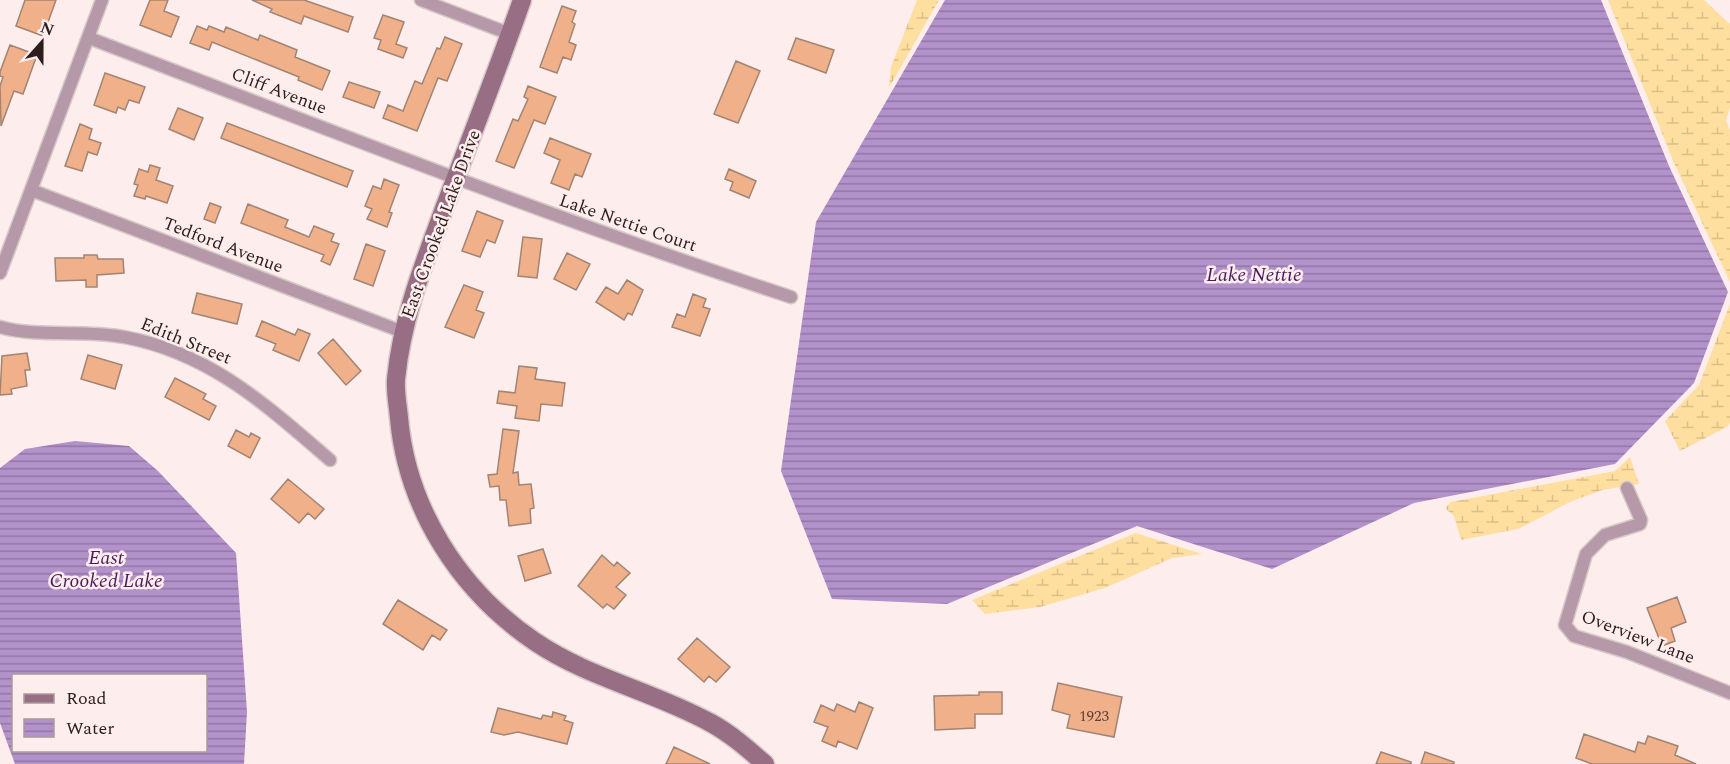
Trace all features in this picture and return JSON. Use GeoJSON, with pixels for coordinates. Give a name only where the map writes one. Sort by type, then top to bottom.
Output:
{"type":"FeatureCollection","features":[{"type":"Feature","properties":{"kind":"street"},"geometry":{"type":"LineString","coordinates":[[0,273],[102,0]]}},
{"type":"Feature","properties":{"kind":"street"},"geometry":{"type":"LineString","coordinates":[[421,0],[510,34]]}},
{"type":"Feature","properties":{"kind":"street","name":"East Crooked Lake Drive"},"geometry":{"type":"LineString","coordinates":[[520,2],[418,279],[403,332],[396,382],[402,452],[420,505],[443,548],[469,583],[502,616],[534,641],[596,675],[665,701],[711,723],[742,744],[765,764]]}},
{"type":"Feature","properties":{"kind":"street","name":"Cliff Avenue"},"geometry":{"type":"LineString","coordinates":[[89,38],[456,178]]}},
{"type":"Feature","properties":{"kind":"street","name":"Lake Nettie Court"},"geometry":{"type":"LineString","coordinates":[[456,178],[643,249],[791,297]]}},
{"type":"Feature","properties":{"kind":"street","name":"Tedford Avenue"},"geometry":{"type":"LineString","coordinates":[[31,190],[403,332]]}},
{"type":"Feature","properties":{"kind":"street","name":"Edith Street"},"geometry":{"type":"LineString","coordinates":[[0,327],[28,332],[92,332],[125,337],[213,368],[266,404],[330,460]]}},
{"type":"Feature","properties":{"kind":"street","name":"Overview Lane"},"geometry":{"type":"LineString","coordinates":[[1627,488],[1641,520],[1633,527],[1605,535],[1586,554],[1565,625],[1574,636],[1627,652],[1730,693]]}},
{"type":"Feature","properties":{"kind":"green space"},"geometry":{"type":"Polygon","coordinates":[[[917,0],[939,0],[889,88],[891,67],[917,0]]]}},
{"type":"Feature","properties":{"kind":"green space"},"geometry":{"type":"Polygon","coordinates":[[[1608,0],[1704,0],[1730,24],[1730,107],[1726,121],[1730,130],[1730,282],[1674,163],[1608,0]]]}},
{"type":"Feature","properties":{"kind":"green space"},"geometry":{"type":"Polygon","coordinates":[[[1730,304],[1730,423],[1727,427],[1680,451],[1665,421],[1699,385],[1730,304]]]}},
{"type":"Feature","properties":{"kind":"green space"},"geometry":{"type":"Polygon","coordinates":[[[1630,457],[1639,484],[1602,490],[1570,502],[1518,529],[1461,540],[1454,516],[1445,508],[1451,502],[1615,471],[1630,457]]]}},
{"type":"Feature","properties":{"kind":"green space"},"geometry":{"type":"Polygon","coordinates":[[[1136,533],[1202,554],[1172,558],[1105,588],[1040,607],[985,614],[972,600],[1136,533]]]}},
{"type":"Feature","properties":{"kind":"water","name":"Lake Nettie"},"geometry":{"type":"Polygon","coordinates":[[[945,0],[1601,0],[1669,166],[1728,292],[1694,383],[1615,464],[1414,503],[1272,569],[1137,526],[947,604],[832,599],[781,471],[816,222],[945,0]]]}},
{"type":"Feature","properties":{"kind":"water","name":"East Crooked Lake"},"geometry":{"type":"Polygon","coordinates":[[[75,441],[129,446],[158,471],[236,553],[247,712],[244,764],[15,764],[0,723],[0,468],[25,449],[75,441]]]}},
{"type":"Feature","properties":{"kind":"building"},"geometry":{"type":"Polygon","coordinates":[[[25,0],[56,0],[43,36],[16,26],[25,0]]]}},
{"type":"Feature","properties":{"kind":"building"},"geometry":{"type":"Polygon","coordinates":[[[150,0],[168,0],[164,11],[179,17],[171,37],[140,25],[150,0]]]}},
{"type":"Feature","properties":{"kind":"building"},"geometry":{"type":"Polygon","coordinates":[[[252,0],[304,0],[353,17],[348,32],[304,16],[301,24],[270,12],[272,9],[252,0]]]}},
{"type":"Feature","properties":{"kind":"building"},"geometry":{"type":"Polygon","coordinates":[[[562,6],[576,11],[572,22],[575,24],[569,42],[576,45],[571,60],[563,57],[557,73],[540,67],[562,6]]]}},
{"type":"Feature","properties":{"kind":"building"},"geometry":{"type":"Polygon","coordinates":[[[383,15],[404,22],[396,44],[407,48],[403,58],[378,49],[381,40],[374,38],[383,15]]]}},
{"type":"Feature","properties":{"kind":"building"},"geometry":{"type":"Polygon","coordinates":[[[197,26],[207,30],[209,26],[224,32],[226,27],[258,40],[260,35],[297,50],[295,57],[330,71],[322,90],[298,80],[299,77],[212,42],[209,50],[190,43],[197,26]]]}},
{"type":"Feature","properties":{"kind":"building"},"geometry":{"type":"Polygon","coordinates":[[[445,37],[462,44],[447,81],[438,78],[417,131],[383,118],[388,105],[403,111],[415,81],[422,84],[437,48],[440,49],[445,37]]]}},
{"type":"Feature","properties":{"kind":"building"},"geometry":{"type":"Polygon","coordinates":[[[796,38],[834,50],[826,73],[788,59],[796,38]]]}},
{"type":"Feature","properties":{"kind":"building"},"geometry":{"type":"Polygon","coordinates":[[[10,45],[37,55],[23,94],[14,91],[1,126],[0,86],[3,77],[0,76],[0,72],[10,45]]]}},
{"type":"Feature","properties":{"kind":"building"},"geometry":{"type":"Polygon","coordinates":[[[736,61],[760,71],[738,123],[714,114],[736,61]]]}},
{"type":"Feature","properties":{"kind":"building"},"geometry":{"type":"Polygon","coordinates":[[[105,73],[145,87],[139,103],[129,100],[125,110],[118,107],[116,113],[94,105],[105,73]]]}},
{"type":"Feature","properties":{"kind":"building"},"geometry":{"type":"Polygon","coordinates":[[[349,82],[380,92],[374,108],[343,97],[349,82]]]}},
{"type":"Feature","properties":{"kind":"building"},"geometry":{"type":"Polygon","coordinates":[[[528,86],[556,97],[545,124],[534,120],[514,168],[496,161],[513,119],[518,121],[528,99],[524,97],[528,86]]]}},
{"type":"Feature","properties":{"kind":"building"},"geometry":{"type":"Polygon","coordinates":[[[178,108],[203,118],[194,140],[169,129],[178,108]]]}},
{"type":"Feature","properties":{"kind":"building"},"geometry":{"type":"Polygon","coordinates":[[[227,123],[353,171],[347,187],[221,138],[227,123]]]}},
{"type":"Feature","properties":{"kind":"building"},"geometry":{"type":"Polygon","coordinates":[[[80,124],[92,129],[89,139],[101,143],[97,155],[88,152],[82,171],[65,166],[80,124]]]}},
{"type":"Feature","properties":{"kind":"building"},"geometry":{"type":"Polygon","coordinates":[[[550,138],[591,154],[582,177],[575,174],[569,190],[551,183],[560,160],[544,153],[550,138]]]}},
{"type":"Feature","properties":{"kind":"building"},"geometry":{"type":"Polygon","coordinates":[[[150,165],[160,168],[156,180],[173,186],[167,203],[146,196],[145,199],[134,196],[138,185],[134,184],[139,169],[148,172],[150,165]]]}},
{"type":"Feature","properties":{"kind":"building"},"geometry":{"type":"Polygon","coordinates":[[[729,169],[756,181],[749,198],[730,190],[733,182],[725,179],[729,169]]]}},
{"type":"Feature","properties":{"kind":"building"},"geometry":{"type":"Polygon","coordinates":[[[384,179],[399,185],[389,212],[392,213],[387,227],[367,219],[372,209],[365,206],[373,186],[381,189],[384,179]]]}},
{"type":"Feature","properties":{"kind":"building"},"geometry":{"type":"Polygon","coordinates":[[[210,203],[221,207],[215,223],[204,219],[210,203]]]}},
{"type":"Feature","properties":{"kind":"building"},"geometry":{"type":"Polygon","coordinates":[[[248,204],[288,220],[285,227],[309,237],[314,226],[334,234],[331,241],[339,244],[330,265],[321,261],[324,255],[241,223],[248,204]]]}},
{"type":"Feature","properties":{"kind":"building"},"geometry":{"type":"Polygon","coordinates":[[[477,211],[503,221],[495,243],[487,240],[480,257],[462,251],[477,211]]]}},
{"type":"Feature","properties":{"kind":"building"},"geometry":{"type":"Polygon","coordinates":[[[523,237],[542,239],[537,278],[518,276],[523,237]]]}},
{"type":"Feature","properties":{"kind":"building"},"geometry":{"type":"Polygon","coordinates":[[[366,244],[385,251],[373,286],[354,279],[366,244]]]}},
{"type":"Feature","properties":{"kind":"building"},"geometry":{"type":"Polygon","coordinates":[[[567,253],[590,264],[576,290],[554,279],[567,253]]]}},
{"type":"Feature","properties":{"kind":"building"},"geometry":{"type":"Polygon","coordinates":[[[84,255],[97,255],[98,259],[123,259],[124,273],[97,275],[97,287],[86,287],[86,280],[56,281],[55,258],[84,258],[84,255]]]}},
{"type":"Feature","properties":{"kind":"building"},"geometry":{"type":"Polygon","coordinates":[[[627,280],[643,290],[632,315],[628,313],[624,320],[596,302],[606,287],[618,294],[627,280]]]}},
{"type":"Feature","properties":{"kind":"building"},"geometry":{"type":"Polygon","coordinates":[[[464,285],[483,292],[476,310],[484,313],[474,338],[445,327],[464,285]]]}},
{"type":"Feature","properties":{"kind":"building"},"geometry":{"type":"Polygon","coordinates":[[[197,293],[242,304],[237,324],[192,313],[197,293]]]}},
{"type":"Feature","properties":{"kind":"building"},"geometry":{"type":"Polygon","coordinates":[[[693,294],[706,299],[703,307],[710,309],[700,336],[672,327],[677,314],[685,317],[693,294]]]}},
{"type":"Feature","properties":{"kind":"building"},"geometry":{"type":"Polygon","coordinates":[[[262,321],[295,335],[298,329],[310,334],[299,361],[273,350],[276,344],[256,336],[262,321]]]}},
{"type":"Feature","properties":{"kind":"building"},"geometry":{"type":"Polygon","coordinates":[[[333,339],[361,371],[346,385],[318,353],[333,339]]]}},
{"type":"Feature","properties":{"kind":"building"},"geometry":{"type":"Polygon","coordinates":[[[27,353],[30,370],[25,370],[27,386],[11,389],[12,394],[0,395],[2,356],[27,353]]]}},
{"type":"Feature","properties":{"kind":"building"},"geometry":{"type":"Polygon","coordinates":[[[88,355],[122,365],[115,389],[81,379],[88,355]]]}},
{"type":"Feature","properties":{"kind":"building"},"geometry":{"type":"Polygon","coordinates":[[[519,366],[537,368],[535,379],[565,383],[562,406],[541,404],[539,421],[515,418],[517,406],[497,403],[499,391],[515,393],[519,366]]]}},
{"type":"Feature","properties":{"kind":"building"},"geometry":{"type":"Polygon","coordinates":[[[175,378],[206,394],[203,399],[216,406],[209,420],[165,397],[175,378]]]}},
{"type":"Feature","properties":{"kind":"building"},"geometry":{"type":"Polygon","coordinates":[[[503,429],[519,431],[513,473],[518,472],[519,485],[531,484],[534,508],[530,509],[531,523],[509,526],[506,500],[500,500],[499,486],[490,487],[488,475],[497,474],[503,429]]]}},
{"type":"Feature","properties":{"kind":"building"},"geometry":{"type":"Polygon","coordinates":[[[236,430],[249,437],[251,433],[260,438],[250,458],[228,446],[236,430]]]}},
{"type":"Feature","properties":{"kind":"building"},"geometry":{"type":"Polygon","coordinates":[[[288,479],[324,509],[315,519],[308,513],[299,523],[271,499],[288,479]]]}},
{"type":"Feature","properties":{"kind":"building"},"geometry":{"type":"Polygon","coordinates":[[[543,549],[551,573],[525,581],[518,556],[543,549]]]}},
{"type":"Feature","properties":{"kind":"building"},"geometry":{"type":"Polygon","coordinates":[[[602,555],[614,566],[617,562],[630,573],[616,587],[626,595],[614,609],[607,604],[603,608],[578,586],[602,555]]]}},
{"type":"Feature","properties":{"kind":"building"},"geometry":{"type":"Polygon","coordinates":[[[1677,597],[1686,622],[1671,628],[1675,641],[1662,646],[1647,608],[1677,597]]]}},
{"type":"Feature","properties":{"kind":"building"},"geometry":{"type":"Polygon","coordinates":[[[398,600],[447,630],[440,640],[432,635],[423,650],[383,624],[398,600]]]}},
{"type":"Feature","properties":{"kind":"building"},"geometry":{"type":"Polygon","coordinates":[[[697,638],[730,667],[716,682],[709,676],[704,682],[678,659],[697,638]]]}},
{"type":"Feature","properties":{"kind":"building"},"geometry":{"type":"Polygon","coordinates":[[[1058,683],[1122,697],[1114,737],[1067,728],[1070,715],[1052,710],[1058,683]]]}},
{"type":"Feature","properties":{"kind":"building"},"geometry":{"type":"Polygon","coordinates":[[[979,692],[1002,692],[1002,714],[975,714],[975,728],[935,730],[934,696],[979,695],[979,692]]]}},
{"type":"Feature","properties":{"kind":"building"},"geometry":{"type":"Polygon","coordinates":[[[859,702],[873,708],[857,749],[838,741],[836,747],[822,741],[828,727],[814,722],[821,705],[834,711],[837,704],[855,712],[859,702]]]}},
{"type":"Feature","properties":{"kind":"building"},"geometry":{"type":"Polygon","coordinates":[[[498,708],[541,719],[543,715],[552,717],[553,712],[566,716],[564,720],[573,723],[567,744],[518,732],[504,735],[491,732],[498,708]]]}},
{"type":"Feature","properties":{"kind":"building"},"geometry":{"type":"Polygon","coordinates":[[[1584,734],[1635,752],[1638,742],[1645,744],[1648,736],[1678,746],[1675,755],[1696,764],[1592,764],[1576,758],[1584,734]]]}},
{"type":"Feature","properties":{"kind":"building"},"geometry":{"type":"Polygon","coordinates":[[[674,747],[710,764],[666,764],[674,747]]]}},
{"type":"Feature","properties":{"kind":"building"},"geometry":{"type":"Polygon","coordinates":[[[1381,752],[1411,762],[1411,764],[1376,764],[1381,752]]]}},
{"type":"Feature","properties":{"kind":"building"},"geometry":{"type":"Polygon","coordinates":[[[1425,752],[1454,762],[1454,764],[1421,764],[1425,752]]]}}]}
